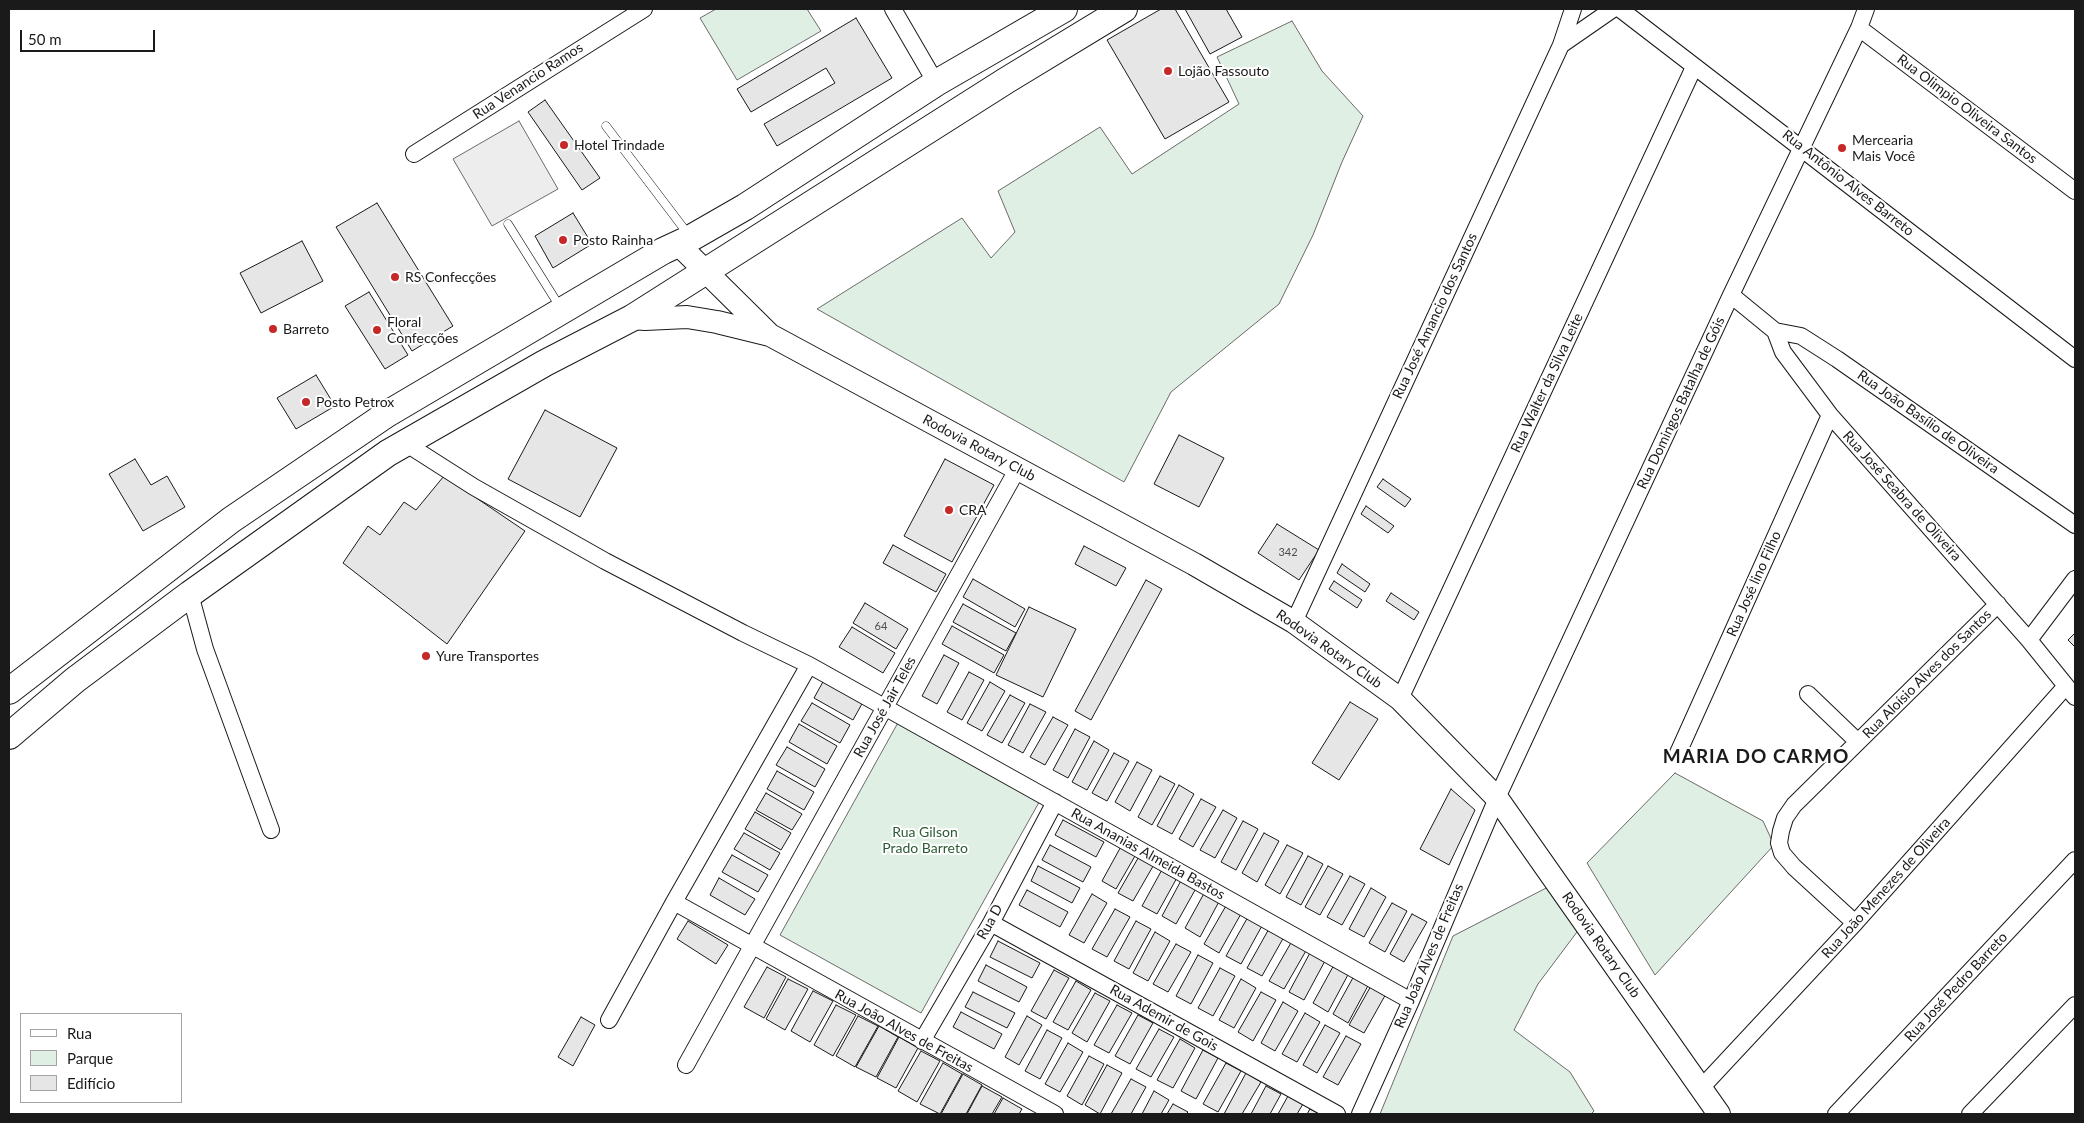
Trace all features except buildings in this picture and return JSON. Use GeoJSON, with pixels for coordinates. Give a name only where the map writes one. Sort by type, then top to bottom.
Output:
{"type":"FeatureCollection","features":[{"type":"Feature","properties":{"kind":"main road"},"geometry":{"type":"LineString","coordinates":[[9,691],[231,520],[363,429],[663,251],[685,241],[745,207],[936,83],[1064,9]]}},
{"type":"Feature","properties":{"kind":"main road"},"geometry":{"type":"LineString","coordinates":[[9,736],[75,680],[190,594],[388,453],[545,363],[632,318],[1007,80],[1124,9]]}},
{"type":"Feature","properties":{"kind":"main road"},"geometry":{"type":"LineString","coordinates":[[986,53],[1007,80]]}},
{"type":"Feature","properties":{"kind":"main road"},"geometry":{"type":"LineString","coordinates":[[685,241],[705,271],[770,335]]}},
{"type":"Feature","properties":{"kind":"main road"},"geometry":{"type":"LineString","coordinates":[[632,318],[687,317],[770,335]]}},
{"type":"Feature","properties":{"kind":"main road","name":"Rodovia Rotary Club"},"geometry":{"type":"LineString","coordinates":[[770,335],[1194,564],[1294,622],[1400,699],[1497,798],[1702,1087],[1719,1114]]}},
{"type":"Feature","properties":{"kind":"main road"},"geometry":{"type":"LineString","coordinates":[[402,405],[413,439]]}},
{"type":"Feature","properties":{"kind":"street","name":"Rua Venancio Ramos"},"geometry":{"type":"LineString","coordinates":[[414,154],[644,9]]}},
{"type":"Feature","properties":{"kind":"street"},"geometry":{"type":"LineString","coordinates":[[893,9],[936,83]]}},
{"type":"Feature","properties":{"kind":"street","name":"Rua José Amancio dos Santos"},"geometry":{"type":"LineString","coordinates":[[1294,622],[1561,44],[1573,9]]}},
{"type":"Feature","properties":{"kind":"street"},"geometry":{"type":"LineString","coordinates":[[1561,44],[1613,9]]}},
{"type":"Feature","properties":{"kind":"street","name":"Rua Antônio Alves Barreto"},"geometry":{"type":"LineString","coordinates":[[1620,9],[2075,359]]}},
{"type":"Feature","properties":{"kind":"street","name":"Rua Domingos Batalha de Góis"},"geometry":{"type":"LineString","coordinates":[[1497,798],[1731,295],[1859,28],[1866,9]]}},
{"type":"Feature","properties":{"kind":"street","name":"Rua Olimpio Oliveira Santos"},"geometry":{"type":"LineString","coordinates":[[1859,28],[2075,191]]}},
{"type":"Feature","properties":{"kind":"street","name":"Rua Walter da Silva Leite"},"geometry":{"type":"LineString","coordinates":[[1400,699],[1694,67]]}},
{"type":"Feature","properties":{"kind":"street","name":"Rua José Seabra de Oliveira"},"geometry":{"type":"LineString","coordinates":[[1731,295],[1775,331],[1783,352],[1830,415],[1998,604],[2071,692]]}},
{"type":"Feature","properties":{"kind":"street","name":"Rua João Basílio de Oliveira"},"geometry":{"type":"LineString","coordinates":[[1775,331],[1801,336],[1837,359],[2075,525]]}},
{"type":"Feature","properties":{"kind":"street","name":"Rua José lino Filho"},"geometry":{"type":"LineString","coordinates":[[1678,753],[1830,415]]}},
{"type":"Feature","properties":{"kind":"street","name":"Rua Ananias Almeida Bastos"},"geometry":{"type":"LineString","coordinates":[[413,439],[474,487],[605,561],[809,665],[1411,1001]]}},
{"type":"Feature","properties":{"kind":"street","name":"Rua José Jair Teles"},"geometry":{"type":"LineString","coordinates":[[686,1065],[1018,468]]}},
{"type":"Feature","properties":{"kind":"street"},"geometry":{"type":"LineString","coordinates":[[2029,640],[2075,579]]}},
{"type":"Feature","properties":{"kind":"street"},"geometry":{"type":"LineString","coordinates":[[190,594],[205,649],[271,830]]}},
{"type":"Feature","properties":{"kind":"street","name":"Rua Aloísio Alves dos Santos"},"geometry":{"type":"LineString","coordinates":[[1855,924],[1794,867],[1782,853],[1779,843],[1785,818],[1794,805],[1998,604]]}},
{"type":"Feature","properties":{"kind":"street"},"geometry":{"type":"LineString","coordinates":[[609,1020],[809,665]]}},
{"type":"Feature","properties":{"kind":"street","name":"Rua João Menezes de Oliveira"},"geometry":{"type":"LineString","coordinates":[[1702,1087],[2071,692]]}},
{"type":"Feature","properties":{"kind":"street"},"geometry":{"type":"LineString","coordinates":[[1808,694],[1858,742]]}},
{"type":"Feature","properties":{"kind":"street","name":"Rua João Alves de Freitas"},"geometry":{"type":"LineString","coordinates":[[1360,1114],[1411,1001],[1497,798]]}},
{"type":"Feature","properties":{"kind":"street","name":"Rua D"},"geometry":{"type":"LineString","coordinates":[[922,1041],[991,922],[1055,802]]}},
{"type":"Feature","properties":{"kind":"street","name":"Rua José Pedro Barreto"},"geometry":{"type":"LineString","coordinates":[[1836,1114],[2075,860]]}},
{"type":"Feature","properties":{"kind":"street","name":"Rua João Alves de Freitas"},"geometry":{"type":"LineString","coordinates":[[674,902],[1055,1114]]}},
{"type":"Feature","properties":{"kind":"street","name":"Rua Ademir de Gois"},"geometry":{"type":"LineString","coordinates":[[991,922],[1337,1114]]}},
{"type":"Feature","properties":{"kind":"street"},"geometry":{"type":"LineString","coordinates":[[1970,1114],[2075,1005]]}},
{"type":"Feature","properties":{"kind":"lane"},"geometry":{"type":"LineString","coordinates":[[606,126],[685,241]]}},
{"type":"Feature","properties":{"kind":"lane"},"geometry":{"type":"LineString","coordinates":[[508,224],[562,310]]}},
{"type":"Feature","properties":{"kind":"green space"},"geometry":{"type":"Polygon","coordinates":[[[716,9],[807,9],[821,31],[737,80],[700,18],[716,9]]]}},
{"type":"Feature","properties":{"kind":"green space"},"geometry":{"type":"Polygon","coordinates":[[[1292,21],[1322,71],[1363,116],[1342,162],[1313,235],[1279,304],[1171,392],[1124,482],[817,309],[962,218],[991,258],[1015,232],[998,191],[1100,127],[1132,174],[1239,104],[1217,57],[1292,21]]]}},
{"type":"Feature","properties":{"kind":"green space","name":"Rua Gilson Prado Barreto"},"geometry":{"type":"Polygon","coordinates":[[[900,719],[1042,797],[921,1013],[780,935],[900,719]]]}},
{"type":"Feature","properties":{"kind":"green space"},"geometry":{"type":"Polygon","coordinates":[[[1675,773],[1763,821],[1774,845],[1655,975],[1587,863],[1675,773]]]}},
{"type":"Feature","properties":{"kind":"green space"},"geometry":{"type":"Polygon","coordinates":[[[1554,884],[1580,928],[1538,984],[1514,1030],[1570,1072],[1594,1111],[1591,1114],[1380,1114],[1453,936],[1554,884]]]}},
{"type":"Feature","properties":{"kind":"shaded area"},"geometry":{"type":"Polygon","coordinates":[[[519,121],[558,189],[492,226],[453,159],[519,121]]]}},
{"type":"Feature","properties":{"kind":"place","name":"Lojão Fassouto"},"geometry":{"type":"Point","coordinates":[1168,71]}},
{"type":"Feature","properties":{"kind":"place","name":"Hotel Trindade"},"geometry":{"type":"Point","coordinates":[564,145]}},
{"type":"Feature","properties":{"kind":"place","name":"Mercearia Mais Você"},"geometry":{"type":"Point","coordinates":[1842,148]}},
{"type":"Feature","properties":{"kind":"place","name":"Posto Rainha"},"geometry":{"type":"Point","coordinates":[563,240]}},
{"type":"Feature","properties":{"kind":"place","name":"RS Confecções"},"geometry":{"type":"Point","coordinates":[395,277]}},
{"type":"Feature","properties":{"kind":"place","name":"Barreto"},"geometry":{"type":"Point","coordinates":[273,329]}},
{"type":"Feature","properties":{"kind":"place","name":"Floral Confecções"},"geometry":{"type":"Point","coordinates":[377,330]}},
{"type":"Feature","properties":{"kind":"place","name":"Posto Petrox"},"geometry":{"type":"Point","coordinates":[306,402]}},
{"type":"Feature","properties":{"kind":"place","name":"CRA"},"geometry":{"type":"Point","coordinates":[949,510]}},
{"type":"Feature","properties":{"kind":"place","name":"Yure Transportes"},"geometry":{"type":"Point","coordinates":[426,656]}},
{"type":"Feature","properties":{"kind":"district","name":"MARIA DO CARMO"},"geometry":{"type":"Point","coordinates":[1756,757]}}]}
